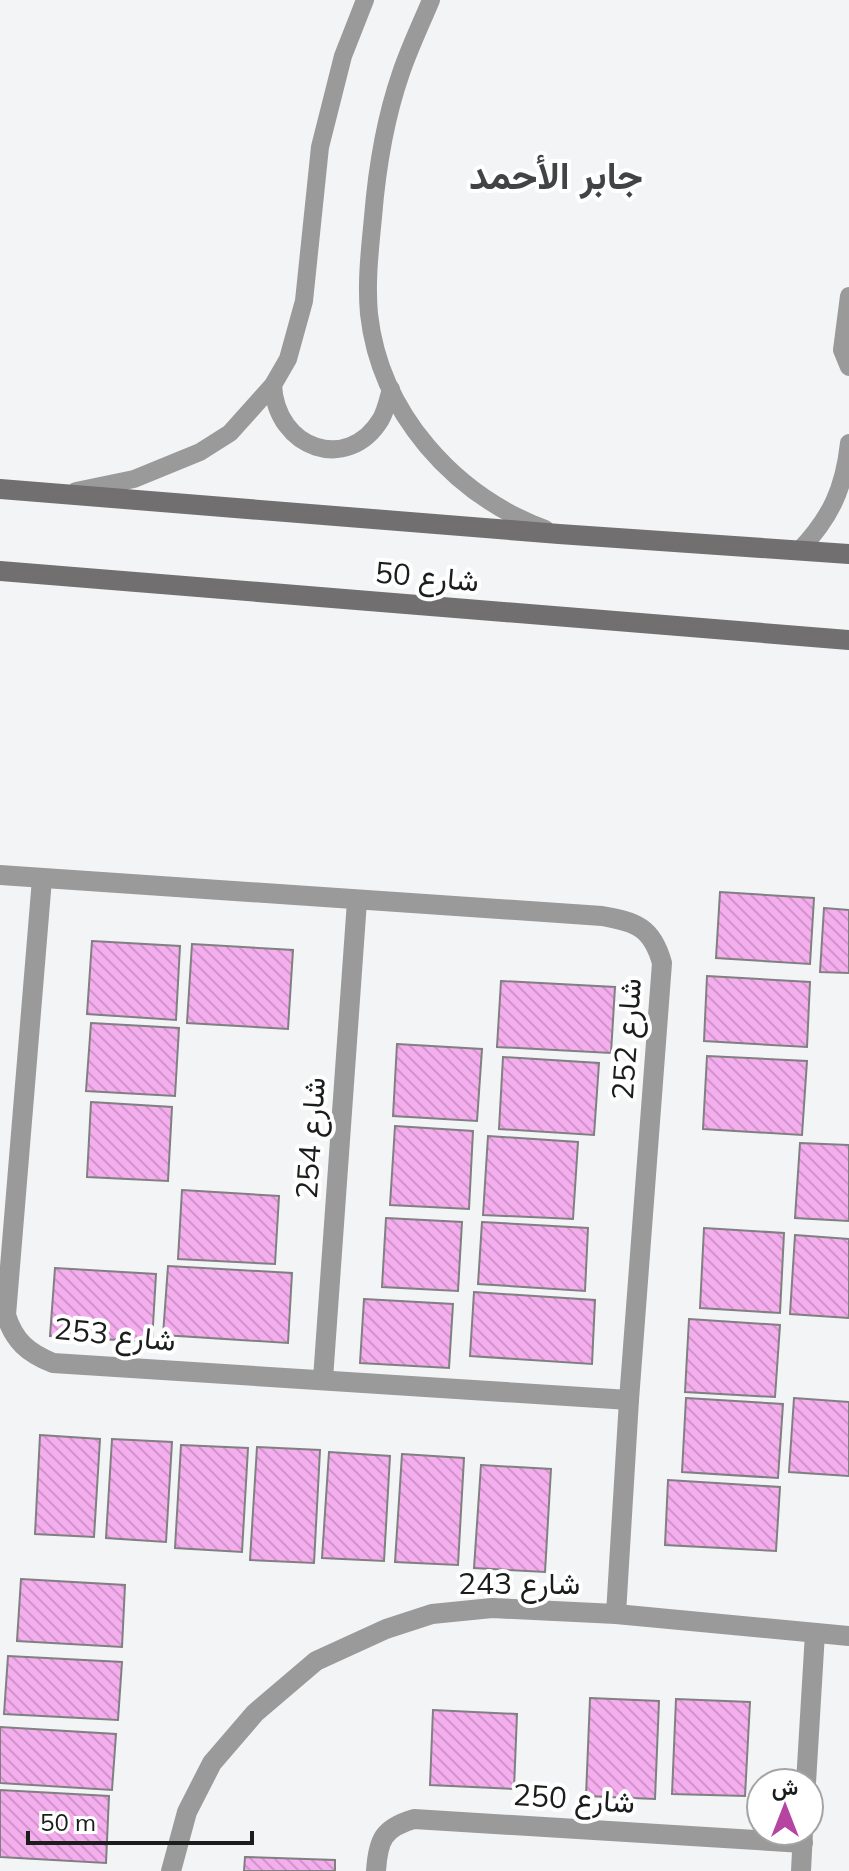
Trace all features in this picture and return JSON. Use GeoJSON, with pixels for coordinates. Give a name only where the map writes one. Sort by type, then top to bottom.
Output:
{"type":"FeatureCollection","features":[{"type":"Feature","properties":{"kind":"main road","name":"شارع 50"},"geometry":{"type":"LineString","coordinates":[[0,489],[849,554]]}},
{"type":"Feature","properties":{"kind":"main road","name":"شارع 50"},"geometry":{"type":"LineString","coordinates":[[0,571],[849,640]]}},
{"type":"Feature","properties":{"kind":"street","name":"شارع 252"},"geometry":{"type":"LineString","coordinates":[[0,875],[602,916],[627,920],[644,929],[657,944],[662,963],[616,1614]]}},
{"type":"Feature","properties":{"kind":"street","name":"شارع 253"},"geometry":{"type":"LineString","coordinates":[[42,879],[8,1186],[6,1315],[12,1333],[22,1345],[36,1356],[53,1363],[629,1400]]}},
{"type":"Feature","properties":{"kind":"street","name":"شارع 254"},"geometry":{"type":"LineString","coordinates":[[323,1379],[357,901]]}},
{"type":"Feature","properties":{"kind":"street","name":"شارع 243"},"geometry":{"type":"LineString","coordinates":[[171,1871],[187,1812],[212,1763],[255,1713],[316,1661],[386,1629],[432,1614],[492,1608],[616,1614],[849,1636]]}},
{"type":"Feature","properties":{"kind":"street"},"geometry":{"type":"LineString","coordinates":[[807,1767],[815,1633]]}},
{"type":"Feature","properties":{"kind":"street","name":"شارع 250"},"geometry":{"type":"LineString","coordinates":[[376,1871],[381,1839],[397,1824],[414,1819],[745,1834]]}},
{"type":"Feature","properties":{"kind":"street"},"geometry":{"type":"LineString","coordinates":[[801,1871],[802,1847]]}},
{"type":"Feature","properties":{"kind":"lane"},"geometry":{"type":"LineString","coordinates":[[64,494],[134,479],[200,452],[230,433],[273,385],[288,359],[304,301],[320,147],[343,56],[365,0]]}},
{"type":"Feature","properties":{"kind":"lane"},"geometry":{"type":"LineString","coordinates":[[431,0],[401,73],[386,128],[376,184],[367,278],[370,316],[378,353],[391,389],[409,422],[459,480],[489,503],[559,534]]}},
{"type":"Feature","properties":{"kind":"lane"},"geometry":{"type":"LineString","coordinates":[[849,296],[842,350],[849,367]]}},
{"type":"Feature","properties":{"kind":"lane"},"geometry":{"type":"LineString","coordinates":[[273,385],[274,401],[291,433],[307,445],[336,450],[356,442],[375,428],[383,416],[391,389]]}},
{"type":"Feature","properties":{"kind":"lane"},"geometry":{"type":"LineString","coordinates":[[799,551],[820,529],[831,511],[846,470],[849,443]]}},
{"type":"Feature","properties":{"kind":"building"},"geometry":{"type":"Polygon","coordinates":[[[720,892],[814,898],[810,964],[716,958],[720,892]]]}},
{"type":"Feature","properties":{"kind":"building"},"geometry":{"type":"Polygon","coordinates":[[[824,908],[849,910],[849,973],[820,972],[824,908]]]}},
{"type":"Feature","properties":{"kind":"building"},"geometry":{"type":"Polygon","coordinates":[[[92,941],[180,946],[176,1020],[87,1014],[92,941]]]}},
{"type":"Feature","properties":{"kind":"building"},"geometry":{"type":"Polygon","coordinates":[[[192,944],[293,950],[288,1029],[187,1023],[192,944]]]}},
{"type":"Feature","properties":{"kind":"building"},"geometry":{"type":"Polygon","coordinates":[[[707,976],[810,982],[807,1047],[704,1041],[707,976]]]}},
{"type":"Feature","properties":{"kind":"building"},"geometry":{"type":"Polygon","coordinates":[[[501,981],[615,987],[611,1053],[497,1047],[501,981]]]}},
{"type":"Feature","properties":{"kind":"building"},"geometry":{"type":"Polygon","coordinates":[[[91,1023],[179,1028],[175,1096],[86,1091],[91,1023]]]}},
{"type":"Feature","properties":{"kind":"building"},"geometry":{"type":"Polygon","coordinates":[[[397,1044],[482,1049],[477,1121],[393,1116],[397,1044]]]}},
{"type":"Feature","properties":{"kind":"building"},"geometry":{"type":"Polygon","coordinates":[[[707,1056],[807,1061],[802,1135],[703,1129],[707,1056]]]}},
{"type":"Feature","properties":{"kind":"building"},"geometry":{"type":"Polygon","coordinates":[[[503,1057],[599,1063],[594,1135],[499,1129],[503,1057]]]}},
{"type":"Feature","properties":{"kind":"building"},"geometry":{"type":"Polygon","coordinates":[[[91,1102],[172,1107],[168,1181],[87,1177],[91,1102]]]}},
{"type":"Feature","properties":{"kind":"building"},"geometry":{"type":"Polygon","coordinates":[[[395,1126],[473,1131],[469,1209],[390,1205],[395,1126]]]}},
{"type":"Feature","properties":{"kind":"building"},"geometry":{"type":"Polygon","coordinates":[[[488,1136],[578,1142],[573,1219],[483,1215],[488,1136]]]}},
{"type":"Feature","properties":{"kind":"building"},"geometry":{"type":"Polygon","coordinates":[[[800,1143],[849,1145],[849,1221],[795,1218],[800,1143]]]}},
{"type":"Feature","properties":{"kind":"building"},"geometry":{"type":"Polygon","coordinates":[[[182,1190],[279,1196],[275,1264],[178,1259],[182,1190]]]}},
{"type":"Feature","properties":{"kind":"building"},"geometry":{"type":"Polygon","coordinates":[[[386,1218],[462,1222],[458,1291],[382,1287],[386,1218]]]}},
{"type":"Feature","properties":{"kind":"building"},"geometry":{"type":"Polygon","coordinates":[[[482,1222],[588,1228],[585,1291],[478,1284],[482,1222]]]}},
{"type":"Feature","properties":{"kind":"building"},"geometry":{"type":"Polygon","coordinates":[[[704,1228],[784,1233],[780,1313],[700,1308],[704,1228]]]}},
{"type":"Feature","properties":{"kind":"building"},"geometry":{"type":"Polygon","coordinates":[[[795,1235],[849,1239],[849,1318],[790,1314],[795,1235]]]}},
{"type":"Feature","properties":{"kind":"building"},"geometry":{"type":"Polygon","coordinates":[[[168,1266],[292,1273],[288,1343],[163,1335],[168,1266]]]}},
{"type":"Feature","properties":{"kind":"building"},"geometry":{"type":"Polygon","coordinates":[[[55,1268],[156,1274],[152,1342],[50,1336],[55,1268]]]}},
{"type":"Feature","properties":{"kind":"building"},"geometry":{"type":"Polygon","coordinates":[[[474,1292],[595,1300],[592,1364],[470,1356],[474,1292]]]}},
{"type":"Feature","properties":{"kind":"building"},"geometry":{"type":"Polygon","coordinates":[[[364,1299],[453,1304],[449,1368],[360,1363],[364,1299]]]}},
{"type":"Feature","properties":{"kind":"building"},"geometry":{"type":"Polygon","coordinates":[[[689,1319],[780,1325],[775,1397],[685,1392],[689,1319]]]}},
{"type":"Feature","properties":{"kind":"building"},"geometry":{"type":"Polygon","coordinates":[[[686,1398],[783,1404],[778,1478],[682,1472],[686,1398]]]}},
{"type":"Feature","properties":{"kind":"building"},"geometry":{"type":"Polygon","coordinates":[[[794,1398],[849,1402],[849,1476],[789,1472],[794,1398]]]}},
{"type":"Feature","properties":{"kind":"building"},"geometry":{"type":"Polygon","coordinates":[[[40,1435],[100,1439],[94,1537],[35,1534],[40,1435]]]}},
{"type":"Feature","properties":{"kind":"building"},"geometry":{"type":"Polygon","coordinates":[[[112,1439],[172,1442],[166,1542],[106,1538],[112,1439]]]}},
{"type":"Feature","properties":{"kind":"building"},"geometry":{"type":"Polygon","coordinates":[[[181,1445],[248,1448],[242,1552],[175,1548],[181,1445]]]}},
{"type":"Feature","properties":{"kind":"building"},"geometry":{"type":"Polygon","coordinates":[[[257,1447],[320,1450],[314,1563],[250,1560],[257,1447]]]}},
{"type":"Feature","properties":{"kind":"building"},"geometry":{"type":"Polygon","coordinates":[[[329,1452],[390,1456],[384,1561],[322,1558],[329,1452]]]}},
{"type":"Feature","properties":{"kind":"building"},"geometry":{"type":"Polygon","coordinates":[[[402,1454],[464,1458],[458,1565],[395,1562],[402,1454]]]}},
{"type":"Feature","properties":{"kind":"building"},"geometry":{"type":"Polygon","coordinates":[[[481,1465],[551,1469],[545,1572],[474,1568],[481,1465]]]}},
{"type":"Feature","properties":{"kind":"building"},"geometry":{"type":"Polygon","coordinates":[[[668,1480],[780,1487],[776,1551],[665,1545],[668,1480]]]}},
{"type":"Feature","properties":{"kind":"building"},"geometry":{"type":"Polygon","coordinates":[[[21,1579],[125,1585],[122,1647],[17,1641],[21,1579]]]}},
{"type":"Feature","properties":{"kind":"building"},"geometry":{"type":"Polygon","coordinates":[[[8,1656],[122,1662],[118,1720],[4,1714],[8,1656]]]}},
{"type":"Feature","properties":{"kind":"building"},"geometry":{"type":"Polygon","coordinates":[[[590,1698],[659,1701],[655,1799],[586,1796],[590,1698]]]}},
{"type":"Feature","properties":{"kind":"building"},"geometry":{"type":"Polygon","coordinates":[[[676,1699],[750,1702],[745,1796],[672,1794],[676,1699]]]}},
{"type":"Feature","properties":{"kind":"building"},"geometry":{"type":"Polygon","coordinates":[[[433,1710],[517,1714],[514,1789],[430,1785],[433,1710]]]}},
{"type":"Feature","properties":{"kind":"building"},"geometry":{"type":"Polygon","coordinates":[[[0,1727],[116,1734],[112,1790],[0,1783],[0,1727]]]}},
{"type":"Feature","properties":{"kind":"building"},"geometry":{"type":"Polygon","coordinates":[[[0,1790],[109,1796],[106,1863],[0,1857],[0,1790]]]}},
{"type":"Feature","properties":{"kind":"building"},"geometry":{"type":"Polygon","coordinates":[[[245,1857],[335,1860],[335,1871],[244,1871],[245,1857]]]}},
{"type":"Feature","properties":{"kind":"district","name":"جابر الأحمد"},"geometry":{"type":"Point","coordinates":[556,175]}}]}
